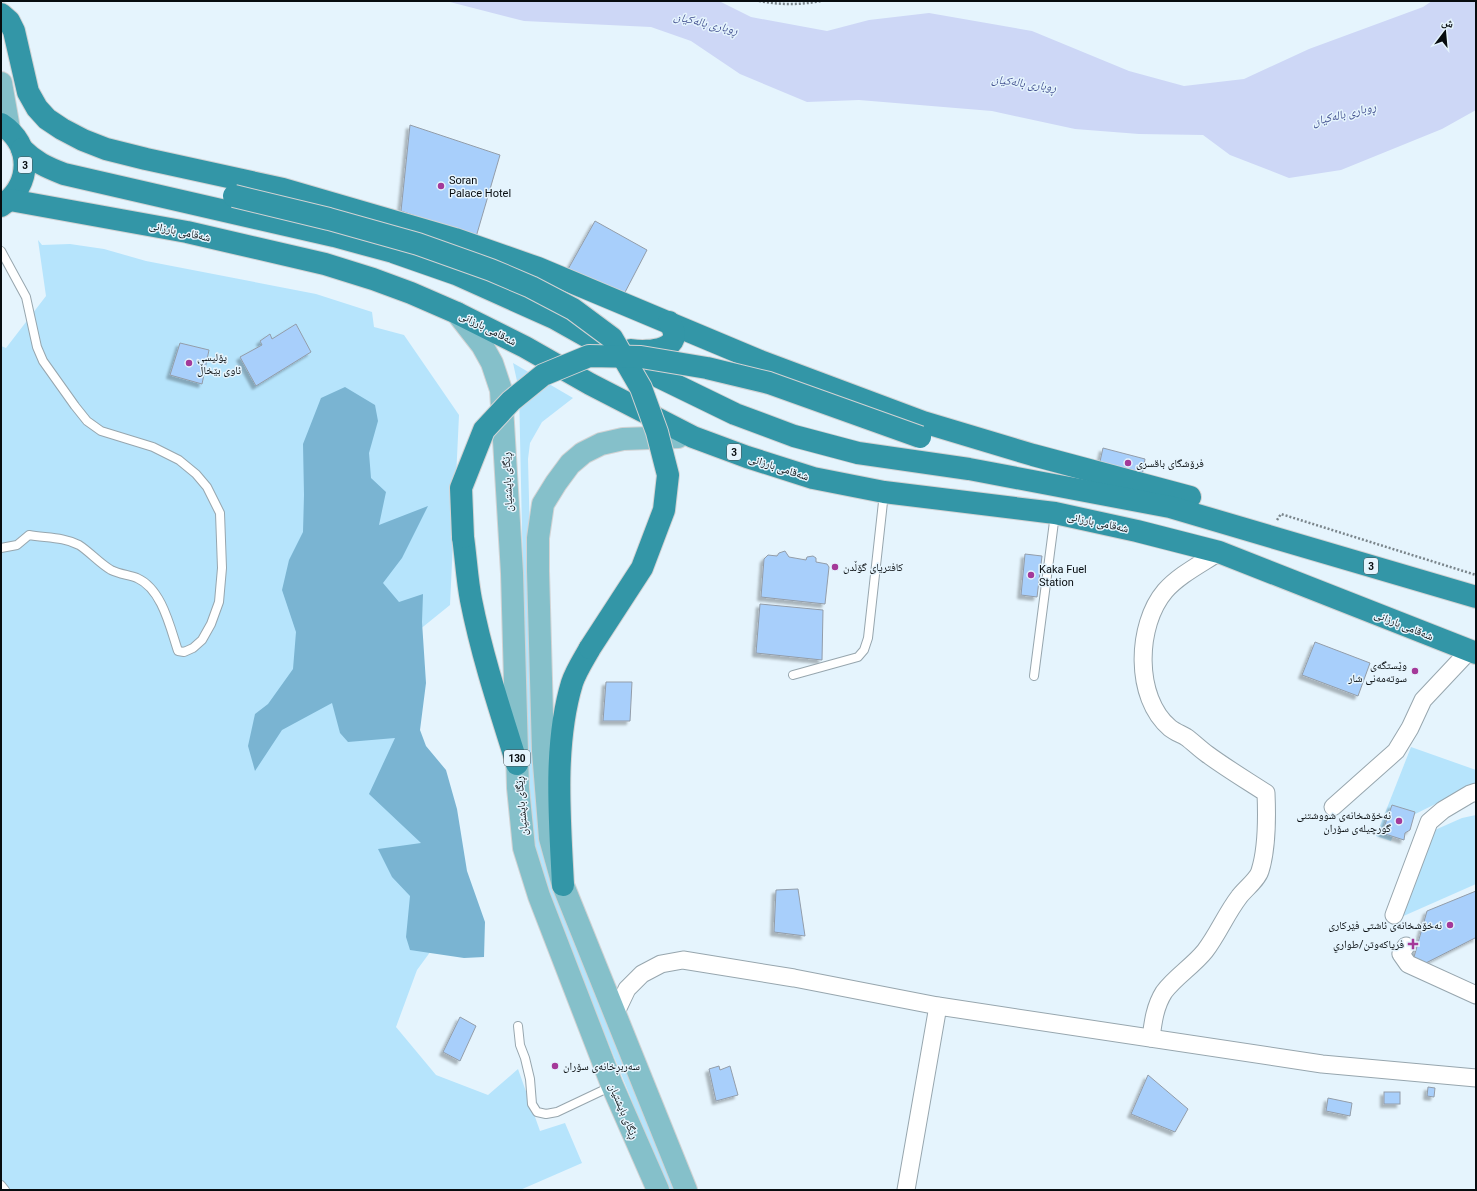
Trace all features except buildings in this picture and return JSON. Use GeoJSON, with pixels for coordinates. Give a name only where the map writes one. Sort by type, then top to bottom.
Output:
{"type":"FeatureCollection","features":[{"type":"Feature","properties":{"kind":"highway"},"geometry":{"type":"LineString","coordinates":[[1,14],[12,26],[28,92],[37,108],[47,119],[83,140],[106,149],[146,159],[283,189],[456,239],[538,268],[810,380],[951,432],[1202,501],[1222,512],[1240,527]]}},
{"type":"Feature","properties":{"kind":"highway","name":"3"},"geometry":{"type":"LineString","coordinates":[[5,126],[32,159],[47,168],[64,174],[334,236],[393,252],[456,274],[554,318],[660,377],[734,414],[794,436],[858,453],[969,469],[1170,506],[1476,597]]}},
{"type":"Feature","properties":{"kind":"highway","name":"3"},"geometry":{"type":"LineString","coordinates":[[5,203],[19,189],[24,176],[25,162],[22,148]]}},
{"type":"Feature","properties":{"kind":"highway"},"geometry":{"type":"LineString","coordinates":[[115,185],[138,184],[234,196],[329,219],[403,240],[491,270],[531,287],[573,309],[612,338],[641,388],[657,432],[668,475],[664,510],[642,568],[590,648],[572,682],[562,730],[559,816],[563,885]]}},
{"type":"Feature","properties":{"kind":"highway","name":"شەقامی بارزانی"},"geometry":{"type":"LineString","coordinates":[[5,203],[187,232],[325,264],[411,293],[457,313],[525,347],[590,384],[693,436],[747,457],[813,478],[884,492],[1055,513],[1138,531],[1219,552],[1473,652]]}},
{"type":"Feature","properties":{"kind":"highway"},"geometry":{"type":"LineString","coordinates":[[666,348],[670,345],[674,336],[672,326],[669,322]]}},
{"type":"Feature","properties":{"kind":"highway"},"geometry":{"type":"LineString","coordinates":[[589,338],[609,345],[636,351],[651,351],[666,348],[689,339],[705,339],[714,341]]}},
{"type":"Feature","properties":{"kind":"highway"},"geometry":{"type":"LineString","coordinates":[[517,764],[495,694],[471,599],[463,537],[461,488],[484,430],[511,401],[543,375],[589,356],[641,356],[707,368],[769,383],[920,437],[1049,474],[1170,506]]}},
{"type":"Feature","properties":{"kind":"main road"},"geometry":{"type":"LineString","coordinates":[[1,83],[5,126]]}},
{"type":"Feature","properties":{"kind":"main road","name":"ڕێگای باپشتیان"},"geometry":{"type":"LineString","coordinates":[[457,313],[492,363],[501,390],[512,573],[518,788],[524,848],[539,896],[612,1085],[658,1190]]}},
{"type":"Feature","properties":{"kind":"main road","name":"130"},"geometry":{"type":"LineString","coordinates":[[686,1190],[563,885],[550,838],[543,751],[538,538],[543,504],[570,464],[583,453],[601,444],[623,439],[693,436]]}},
{"type":"Feature","properties":{"kind":"street"},"geometry":{"type":"LineString","coordinates":[[1151,1038],[1154,1013],[1164,992],[1204,952],[1218,932],[1227,913],[1260,873],[1264,850],[1267,812],[1266,793],[1208,755],[1186,737],[1170,728],[1158,714],[1149,697],[1145,677],[1142,655],[1146,632],[1154,609],[1165,591],[1184,575],[1219,552]]}},
{"type":"Feature","properties":{"kind":"street"},"geometry":{"type":"LineString","coordinates":[[1334,807],[1396,751],[1410,728],[1424,700],[1473,652]]}},
{"type":"Feature","properties":{"kind":"street"},"geometry":{"type":"LineString","coordinates":[[1394,915],[1429,822],[1443,810],[1476,792]]}},
{"type":"Feature","properties":{"kind":"street"},"geometry":{"type":"LineString","coordinates":[[1406,946],[1401,954],[1408,964],[1476,995]]}},
{"type":"Feature","properties":{"kind":"street"},"geometry":{"type":"LineString","coordinates":[[616,1019],[622,998],[627,989],[638,977],[651,968],[662,964],[683,960],[794,978],[938,1006],[1322,1064],[1476,1078]]}},
{"type":"Feature","properties":{"kind":"street"},"geometry":{"type":"LineString","coordinates":[[906,1190],[938,1006]]}},
{"type":"Feature","properties":{"kind":"lane"},"geometry":{"type":"LineString","coordinates":[[1,251],[26,297],[37,346],[43,361],[87,421],[101,431],[153,447],[179,460],[196,474],[207,487],[220,513],[222,568],[218,602],[211,624],[202,640],[193,648],[184,652],[178,651],[163,606],[145,583],[137,578],[112,571],[80,546],[59,538],[29,535],[17,545],[1,548]]}},
{"type":"Feature","properties":{"kind":"lane"},"geometry":{"type":"LineString","coordinates":[[793,675],[858,657],[864,650],[868,638],[884,492]]}},
{"type":"Feature","properties":{"kind":"lane"},"geometry":{"type":"LineString","coordinates":[[1034,676],[1055,513]]}},
{"type":"Feature","properties":{"kind":"lane"},"geometry":{"type":"LineString","coordinates":[[518,1026],[520,1045],[530,1079],[532,1104],[537,1112],[546,1114],[557,1112],[612,1085]]}},
{"type":"Feature","properties":{"kind":"lane"},"geometry":{"type":"LineString","coordinates":[[1,1185],[5,1190]]}},
{"type":"Feature","properties":{"kind":"path"},"geometry":{"type":"LineString","coordinates":[[759,1],[774,4],[801,5],[821,1]]}},
{"type":"Feature","properties":{"kind":"path"},"geometry":{"type":"LineString","coordinates":[[1266,535],[1281,514],[1476,575]]}},
{"type":"Feature","properties":{"kind":"shaded area"},"geometry":{"type":"Polygon","coordinates":[[[38,240],[42,245],[70,244],[104,249],[146,261],[316,294],[372,312],[374,327],[404,335],[459,415],[450,605],[403,643],[444,933],[417,970],[396,1027],[436,1075],[488,1095],[518,1069],[540,1131],[565,1123],[582,1163],[520,1190],[1,1190],[1,346],[6,348],[46,296],[38,240]]]}},
{"type":"Feature","properties":{"kind":"shaded area"},"geometry":{"type":"Polygon","coordinates":[[[513,363],[573,398],[542,422],[530,443],[528,459],[536,779],[677,1190],[668,1190],[648,1148],[630,1096],[549,891],[538,858],[532,832],[526,715],[519,390],[513,363]]]}},
{"type":"Feature","properties":{"kind":"shaded area"},"geometry":{"type":"Polygon","coordinates":[[[345,387],[375,405],[378,421],[369,453],[371,478],[386,492],[379,525],[428,506],[402,558],[383,583],[399,602],[423,594],[422,622],[426,683],[420,730],[426,746],[446,770],[457,809],[467,871],[485,922],[484,957],[464,958],[410,950],[406,937],[410,896],[392,877],[378,849],[421,843],[369,794],[395,738],[348,742],[340,733],[332,703],[282,730],[255,771],[248,746],[255,714],[268,704],[293,669],[296,632],[282,590],[289,560],[303,532],[303,444],[321,398],[345,387]]]}},
{"type":"Feature","properties":{"kind":"shaded area"},"geometry":{"type":"Polygon","coordinates":[[[1411,747],[1476,770],[1476,784],[1396,825],[1391,841],[1376,836],[1411,747]]]}},
{"type":"Feature","properties":{"kind":"shaded area"},"geometry":{"type":"Polygon","coordinates":[[[1476,815],[1476,884],[1399,918],[1428,833],[1462,818],[1476,815]]]}},
{"type":"Feature","properties":{"kind":"water","name":"ڕوباری بالەکیان"},"geometry":{"type":"Polygon","coordinates":[[[446,1],[719,1],[751,17],[827,31],[869,20],[929,13],[1032,31],[1129,71],[1184,86],[1244,79],[1309,49],[1423,7],[1432,1],[1476,1],[1476,110],[1442,129],[1341,170],[1289,178],[1230,155],[1203,135],[1139,134],[1075,129],[992,111],[859,100],[807,102],[740,74],[691,41],[651,27],[524,21],[446,1]]]}},
{"type":"Feature","properties":{"kind":"place","name":"Soran Palace Hotel"},"geometry":{"type":"Point","coordinates":[441,186]}},
{"type":"Feature","properties":{"kind":"place","name":"پۆلیسی ئاوی بێخاڵ"},"geometry":{"type":"Point","coordinates":[189,363]}},
{"type":"Feature","properties":{"kind":"place","name":"فرۆشگای باقسری"},"geometry":{"type":"Point","coordinates":[1128,463]}},
{"type":"Feature","properties":{"kind":"place","name":"کافتریای گۆڵدن"},"geometry":{"type":"Point","coordinates":[835,567]}},
{"type":"Feature","properties":{"kind":"place","name":"Kaka Fuel Station"},"geometry":{"type":"Point","coordinates":[1031,575]}},
{"type":"Feature","properties":{"kind":"place","name":"وێستگەی سوتەمەنی شار"},"geometry":{"type":"Point","coordinates":[1415,671]}},
{"type":"Feature","properties":{"kind":"place","name":"نەخۆشخانەی شووشتنی گورچیلەی سۆران"},"geometry":{"type":"Point","coordinates":[1399,821]}},
{"type":"Feature","properties":{"kind":"place","name":"نەخۆشخانەی ئاشتی فێرکاری"},"geometry":{"type":"Point","coordinates":[1450,925]}},
{"type":"Feature","properties":{"kind":"place","name":"فریاکەوتن/طواري"},"geometry":{"type":"Point","coordinates":[1413,944]}},
{"type":"Feature","properties":{"kind":"place","name":"سەربڕخانەی سۆران"},"geometry":{"type":"Point","coordinates":[555,1066]}}]}
